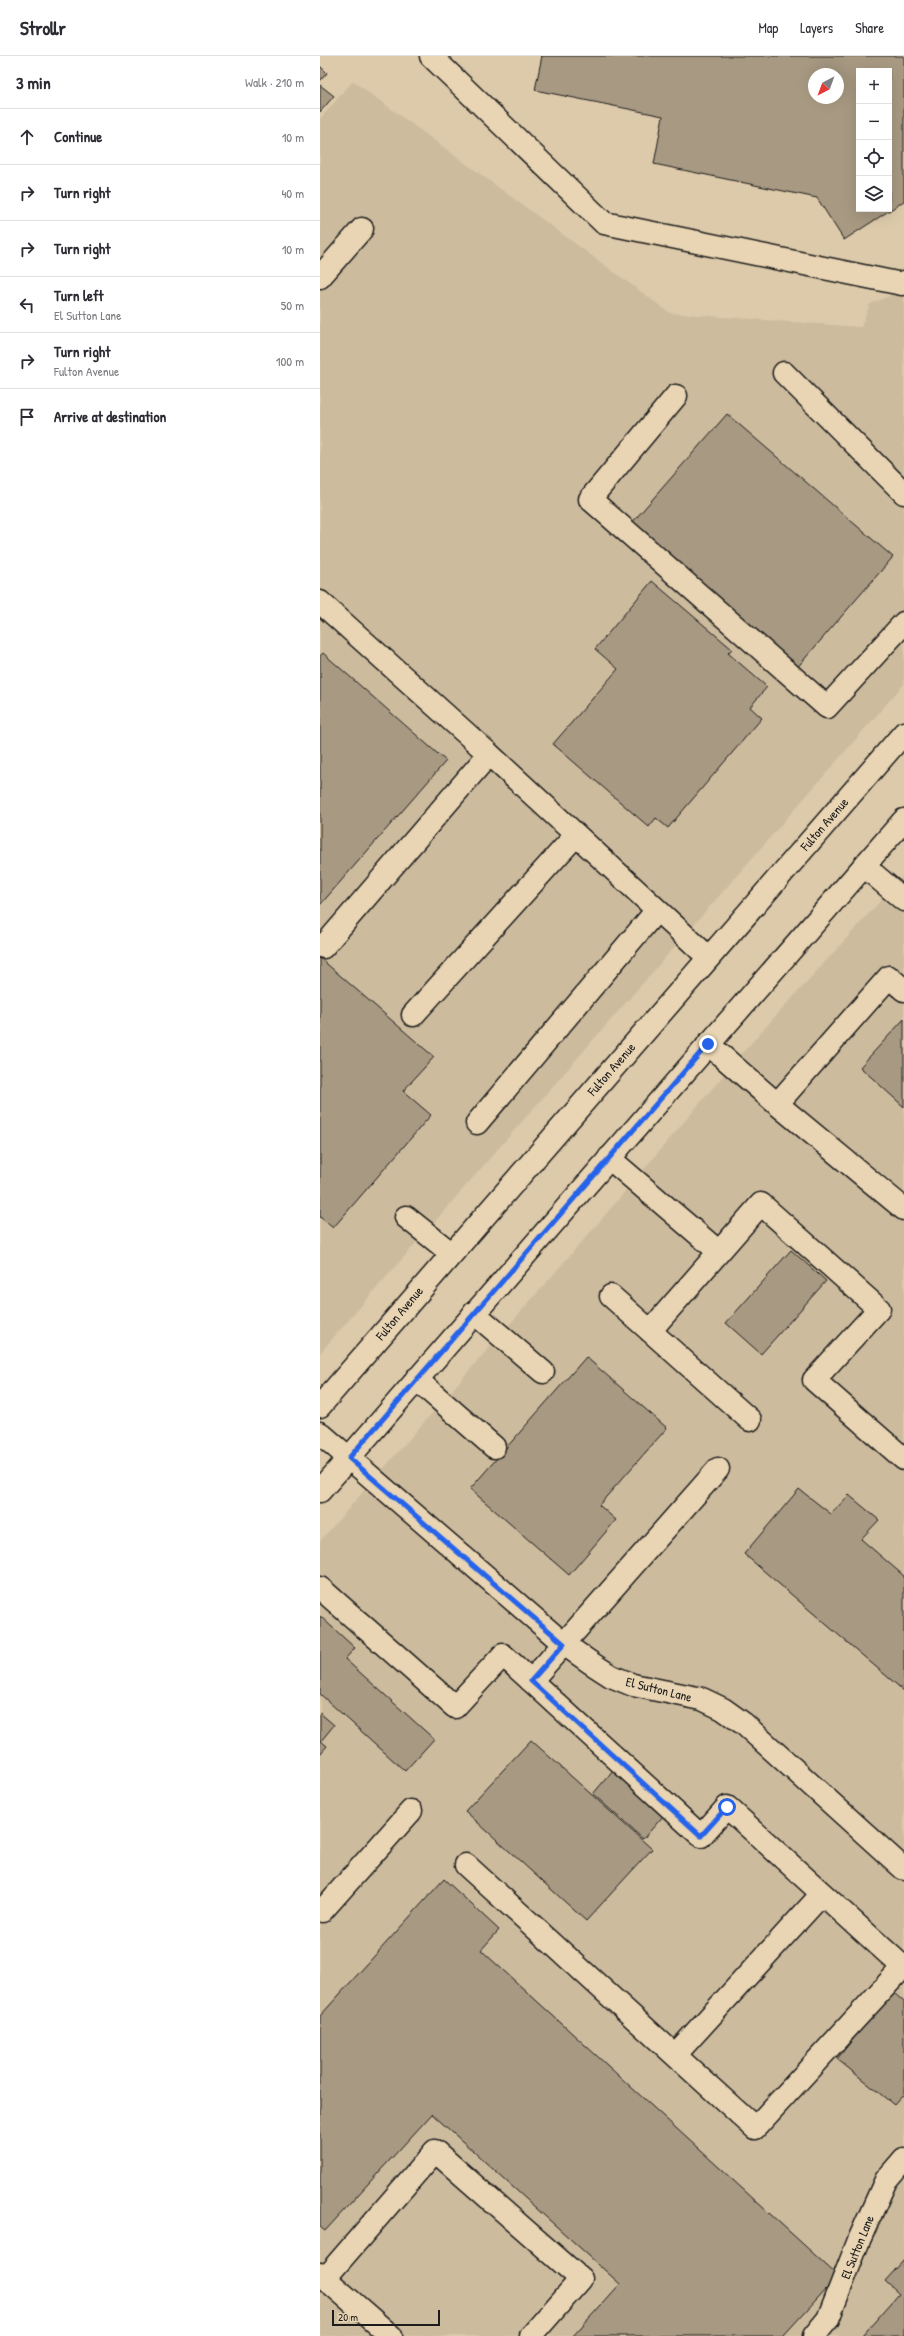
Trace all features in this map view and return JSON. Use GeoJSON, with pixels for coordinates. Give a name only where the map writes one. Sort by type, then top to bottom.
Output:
{"type":"FeatureCollection","features":[{"type":"Feature","properties":{"kind":"main road"},"geometry":{"type":"LineString","coordinates":[[431,56],[604,223],[904,284]]}},
{"type":"Feature","properties":{"kind":"main road"},"geometry":{"type":"LineString","coordinates":[[320,277],[362,229]]}},
{"type":"Feature","properties":{"kind":"main road"},"geometry":{"type":"LineString","coordinates":[[784,373],[904,493]]}},
{"type":"Feature","properties":{"kind":"main road"},"geometry":{"type":"LineString","coordinates":[[676,396],[590,499],[827,707],[904,623]]}},
{"type":"Feature","properties":{"kind":"main road"},"geometry":{"type":"LineString","coordinates":[[320,602],[489,754],[708,958]]}},
{"type":"Feature","properties":{"kind":"main road","name":"Fulton Avenue"},"geometry":{"type":"LineString","coordinates":[[320,1406],[904,732]]}},
{"type":"Feature","properties":{"kind":"main road"},"geometry":{"type":"LineString","coordinates":[[323,947],[489,754]]}},
{"type":"Feature","properties":{"kind":"main road"},"geometry":{"type":"LineString","coordinates":[[320,1492],[474,1312],[904,820]]}},
{"type":"Feature","properties":{"kind":"main road"},"geometry":{"type":"LineString","coordinates":[[413,1015],[576,835]]}},
{"type":"Feature","properties":{"kind":"main road"},"geometry":{"type":"LineString","coordinates":[[864,866],[904,900]]}},
{"type":"Feature","properties":{"kind":"main road"},"geometry":{"type":"LineString","coordinates":[[478,1123],[657,910]]}},
{"type":"Feature","properties":{"kind":"main road"},"geometry":{"type":"LineString","coordinates":[[777,1104],[889,977],[904,990]]}},
{"type":"Feature","properties":{"kind":"main road"},"geometry":{"type":"LineString","coordinates":[[708,1044],[777,1104],[904,1209]]}},
{"type":"Feature","properties":{"kind":"main road"},"geometry":{"type":"LineString","coordinates":[[609,1158],[719,1252]]}},
{"type":"Feature","properties":{"kind":"main road"},"geometry":{"type":"LineString","coordinates":[[650,1331],[761,1204],[879,1309],[814,1380],[904,1459]]}},
{"type":"Feature","properties":{"kind":"main road"},"geometry":{"type":"LineString","coordinates":[[406,1217],[451,1253]]}},
{"type":"Feature","properties":{"kind":"main road"},"geometry":{"type":"LineString","coordinates":[[611,1296],[750,1420]]}},
{"type":"Feature","properties":{"kind":"main road"},"geometry":{"type":"LineString","coordinates":[[474,1312],[543,1372]]}},
{"type":"Feature","properties":{"kind":"main road"},"geometry":{"type":"LineString","coordinates":[[416,1379],[494,1447]]}},
{"type":"Feature","properties":{"kind":"main road","name":"El Sutton Lane"},"geometry":{"type":"LineString","coordinates":[[320,1433],[564,1644],[611,1676],[633,1685],[702,1699],[723,1709],[750,1729],[904,1869]]}},
{"type":"Feature","properties":{"kind":"main road"},"geometry":{"type":"LineString","coordinates":[[531,1681],[718,1469]]}},
{"type":"Feature","properties":{"kind":"main road"},"geometry":{"type":"LineString","coordinates":[[320,1588],[455,1707],[504,1655],[701,1836],[727,1807],[903,1967],[755,2128],[466,1865]]}},
{"type":"Feature","properties":{"kind":"main road"},"geometry":{"type":"LineString","coordinates":[[320,1909],[322,1911],[411,1811]]}},
{"type":"Feature","properties":{"kind":"main road"},"geometry":{"type":"LineString","coordinates":[[675,2055],[822,1894]]}},
{"type":"Feature","properties":{"kind":"main road"},"geometry":{"type":"LineString","coordinates":[[391,2336],[322,2276],[435,2151],[581,2279],[531,2336]]}},
{"type":"Feature","properties":{"kind":"main road","name":"El Sutton Lane"},"geometry":{"type":"LineString","coordinates":[[814,2336],[828,2319],[859,2240],[886,2180],[904,2159]]}},
{"type":"Feature","properties":{"kind":"shaded area"},"geometry":{"type":"Polygon","coordinates":[[[353,81],[670,313],[861,327],[870,304],[904,290],[904,684],[320,1353],[320,119],[353,81]]]}},
{"type":"Feature","properties":{"kind":"shaded area"},"geometry":{"type":"Polygon","coordinates":[[[904,875],[904,2336],[320,2336],[320,1541],[594,1228],[745,1050],[904,875]]]}},
{"type":"Feature","properties":{"kind":"building"},"geometry":{"type":"Polygon","coordinates":[[[542,56],[904,56],[904,201],[892,209],[892,68],[856,68],[856,212],[887,212],[844,240],[817,198],[654,164],[663,116],[535,90],[542,56]]]}},
{"type":"Feature","properties":{"kind":"building"},"geometry":{"type":"Polygon","coordinates":[[[320,66],[327,73],[320,81],[320,66]]]}},
{"type":"Feature","properties":{"kind":"building"},"geometry":{"type":"Polygon","coordinates":[[[320,85],[334,96],[320,112],[320,85]]]}},
{"type":"Feature","properties":{"kind":"building"},"geometry":{"type":"Polygon","coordinates":[[[727,414],[893,557],[795,670],[630,525],[727,414]]]}},
{"type":"Feature","properties":{"kind":"building"},"geometry":{"type":"Polygon","coordinates":[[[652,581],[732,649],[728,653],[767,687],[750,707],[762,718],[668,828],[656,818],[649,827],[553,744],[618,669],[595,649],[652,581]]]}},
{"type":"Feature","properties":{"kind":"building"},"geometry":{"type":"Polygon","coordinates":[[[323,653],[446,761],[320,905],[320,656],[323,653]]]}},
{"type":"Feature","properties":{"kind":"building"},"geometry":{"type":"Polygon","coordinates":[[[320,958],[434,1057],[403,1091],[431,1115],[333,1228],[320,1217],[320,958]]]}},
{"type":"Feature","properties":{"kind":"building"},"geometry":{"type":"Polygon","coordinates":[[[904,1019],[904,1107],[860,1067],[904,1019]]]}},
{"type":"Feature","properties":{"kind":"building"},"geometry":{"type":"Polygon","coordinates":[[[791,1250],[826,1281],[761,1354],[726,1323],[791,1250]]]}},
{"type":"Feature","properties":{"kind":"building"},"geometry":{"type":"Polygon","coordinates":[[[586,1357],[667,1428],[599,1505],[616,1520],[569,1575],[470,1489],[586,1357]]]}},
{"type":"Feature","properties":{"kind":"building"},"geometry":{"type":"Polygon","coordinates":[[[799,1489],[831,1514],[849,1495],[879,1520],[861,1539],[904,1576],[904,1691],[744,1554],[799,1489]]]}},
{"type":"Feature","properties":{"kind":"building"},"geometry":{"type":"Polygon","coordinates":[[[320,1616],[355,1648],[345,1659],[434,1739],[405,1771],[320,1694],[320,1616]]]}},
{"type":"Feature","properties":{"kind":"building"},"geometry":{"type":"Polygon","coordinates":[[[320,1713],[334,1725],[321,1741],[327,1746],[320,1754],[320,1713]]]}},
{"type":"Feature","properties":{"kind":"building"},"geometry":{"type":"Polygon","coordinates":[[[531,1740],[652,1849],[586,1921],[465,1811],[531,1740]]]}},
{"type":"Feature","properties":{"kind":"building"},"geometry":{"type":"Polygon","coordinates":[[[614,1769],[665,1814],[643,1839],[593,1794],[614,1769]]]}},
{"type":"Feature","properties":{"kind":"building"},"geometry":{"type":"Polygon","coordinates":[[[444,1879],[499,1930],[481,1950],[838,2276],[783,2336],[573,2336],[620,2284],[432,2114],[325,2231],[320,2227],[320,2016],[444,1879]]]}},
{"type":"Feature","properties":{"kind":"building"},"geometry":{"type":"Polygon","coordinates":[[[892,1991],[904,2002],[904,2094],[894,2105],[837,2059],[892,1991]]]}},
{"type":"Feature","properties":{"kind":"building"},"geometry":{"type":"Polygon","coordinates":[[[904,2260],[904,2336],[862,2336],[899,2294],[885,2281],[904,2260]]]}},
{"type":"Feature","properties":{"kind":"route"},"geometry":{"type":"LineString","coordinates":[[708,1044],[474,1312],[349,1458],[564,1644],[531,1681],[701,1836],[727,1807]]}}]}
